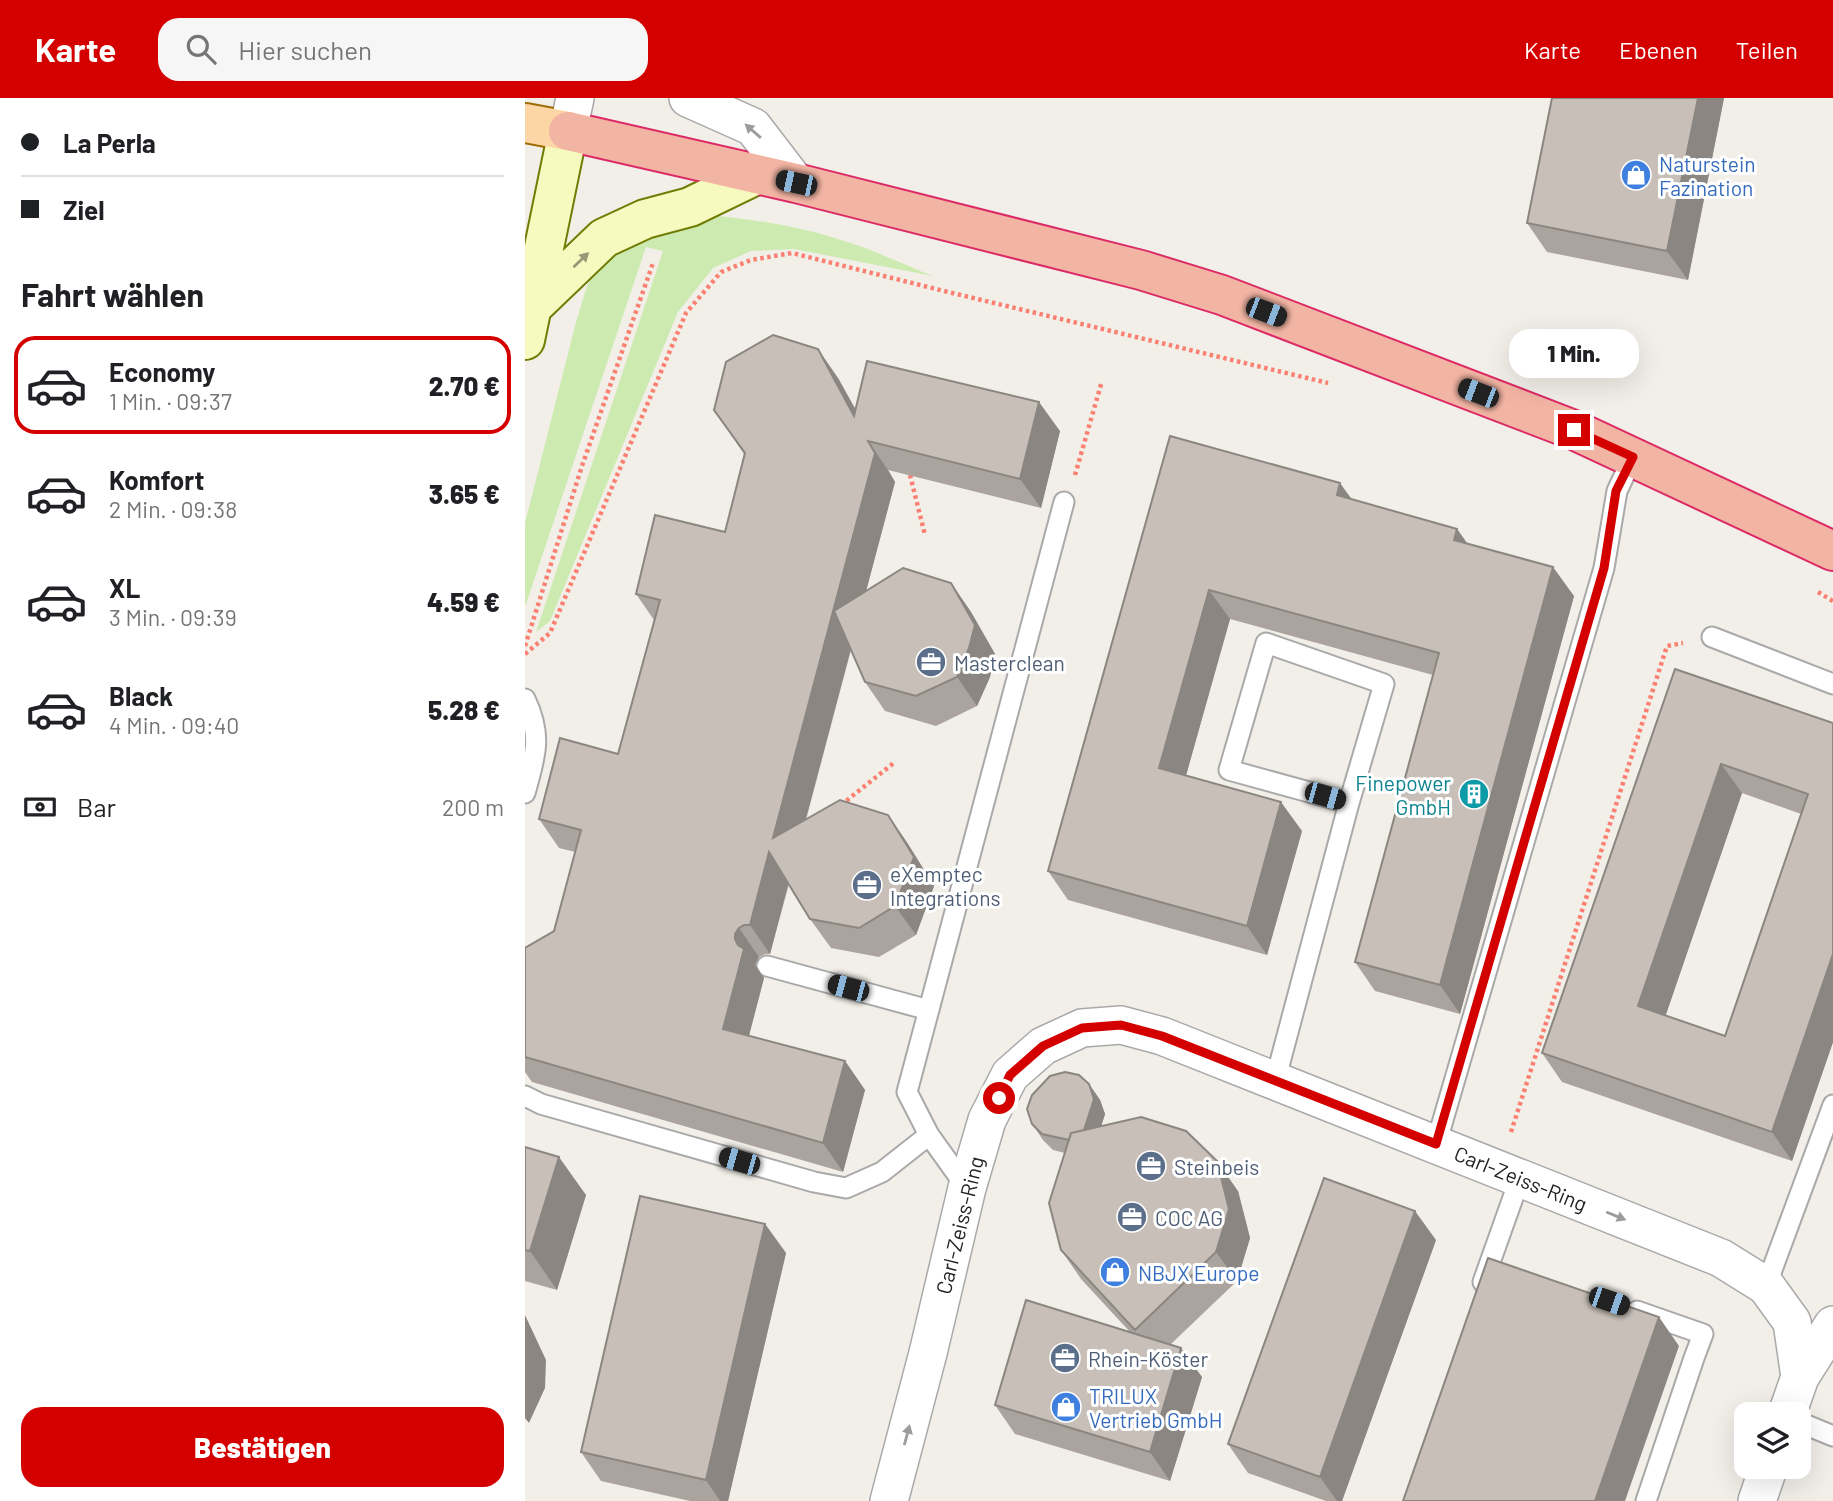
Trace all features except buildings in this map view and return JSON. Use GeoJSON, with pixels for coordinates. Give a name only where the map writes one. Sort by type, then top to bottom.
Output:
{"type":"FeatureCollection","features":[{"type":"Feature","properties":{"kind":"highway"},"geometry":{"type":"LineString","coordinates":[[572,115],[756,174],[1141,270],[1222,295],[1574,430],[1833,551]]}},
{"type":"Feature","properties":{"kind":"main road"},"geometry":{"type":"LineString","coordinates":[[525,123],[572,115],[527,329]]}},
{"type":"Feature","properties":{"kind":"main road"},"geometry":{"type":"LineString","coordinates":[[527,329],[604,238],[645,219],[690,207],[756,174]]}},
{"type":"Feature","properties":{"kind":"street"},"geometry":{"type":"LineString","coordinates":[[688,98],[753,127],[796,183]]}},
{"type":"Feature","properties":{"kind":"street","name":"Carl-Zeiss-Ring"},"geometry":{"type":"LineString","coordinates":[[889,1501],[967,1188],[987,1120],[1010,1075],[1043,1046],[1082,1028],[1121,1025],[1162,1036],[1721,1258],[1766,1286],[1792,1322],[1800,1377]]}},
{"type":"Feature","properties":{"kind":"street"},"geometry":{"type":"LineString","coordinates":[[1791,1402],[1800,1377],[1833,1325]]}},
{"type":"Feature","properties":{"kind":"street"},"geometry":{"type":"LineString","coordinates":[[1756,1501],[1764,1479]]}},
{"type":"Feature","properties":{"kind":"lane"},"geometry":{"type":"LineString","coordinates":[[1436,1144],[1604,568],[1616,491],[1633,457]]}},
{"type":"Feature","properties":{"kind":"lane"},"geometry":{"type":"LineString","coordinates":[[967,1188],[929,1135],[907,1092],[1064,502]]}},
{"type":"Feature","properties":{"kind":"lane"},"geometry":{"type":"LineString","coordinates":[[1712,637],[1833,684]]}},
{"type":"Feature","properties":{"kind":"lane"},"geometry":{"type":"LineString","coordinates":[[1275,1081],[1349,803],[1384,684],[1266,643],[1229,770],[1349,803]]}},
{"type":"Feature","properties":{"kind":"lane"},"geometry":{"type":"LineString","coordinates":[[525,699],[535,723],[537,751],[525,793]]}},
{"type":"Feature","properties":{"kind":"lane"},"geometry":{"type":"LineString","coordinates":[[767,966],[929,1010]]}},
{"type":"Feature","properties":{"kind":"lane"},"geometry":{"type":"LineString","coordinates":[[525,1096],[541,1104],[814,1182],[846,1188],[882,1172],[929,1135]]}},
{"type":"Feature","properties":{"kind":"lane"},"geometry":{"type":"LineString","coordinates":[[1766,1286],[1833,1105]]}},
{"type":"Feature","properties":{"kind":"lane"},"geometry":{"type":"LineString","coordinates":[[1477,1298],[1497,1262],[1510,1174]]}},
{"type":"Feature","properties":{"kind":"lane"},"geometry":{"type":"LineString","coordinates":[[1616,1303],[1703,1334],[1646,1501]]}},
{"type":"Feature","properties":{"kind":"lane"},"geometry":{"type":"LineString","coordinates":[[1811,1427],[1833,1436]]}},
{"type":"Feature","properties":{"kind":"path"},"geometry":{"type":"LineString","coordinates":[[525,654],[550,633],[686,313],[721,272],[751,260],[792,253],[1341,386]]}},
{"type":"Feature","properties":{"kind":"path"},"geometry":{"type":"LineString","coordinates":[[525,646],[582,466],[653,263]]}},
{"type":"Feature","properties":{"kind":"path"},"geometry":{"type":"LineString","coordinates":[[1064,502],[1078,468],[1102,381]]}},
{"type":"Feature","properties":{"kind":"path"},"geometry":{"type":"LineString","coordinates":[[910,475],[925,535]]}},
{"type":"Feature","properties":{"kind":"path"},"geometry":{"type":"LineString","coordinates":[[1813,588],[1833,601]]}},
{"type":"Feature","properties":{"kind":"path"},"geometry":{"type":"LineString","coordinates":[[1510,1174],[1667,646],[1712,637]]}},
{"type":"Feature","properties":{"kind":"path"},"geometry":{"type":"LineString","coordinates":[[835,810],[895,762]]}},
{"type":"Feature","properties":{"kind":"green space"},"geometry":{"type":"Polygon","coordinates":[[[707,215],[775,224],[825,235],[933,276],[794,249],[751,251],[713,268],[678,312],[550,621],[536,632],[663,251],[646,247],[525,607],[525,523],[587,286],[599,262],[615,244],[707,215]]]}},
{"type":"Feature","properties":{"kind":"place","name":"Naturstein Fazination"},"geometry":{"type":"Point","coordinates":[1636,175]}},
{"type":"Feature","properties":{"kind":"place","name":"Masterclean"},"geometry":{"type":"Point","coordinates":[931,662]}},
{"type":"Feature","properties":{"kind":"place","name":"Finepower GmbH"},"geometry":{"type":"Point","coordinates":[1474,794]}},
{"type":"Feature","properties":{"kind":"place","name":"eXemptec Integrations"},"geometry":{"type":"Point","coordinates":[867,885]}},
{"type":"Feature","properties":{"kind":"place","name":"Steinbeis"},"geometry":{"type":"Point","coordinates":[1151,1166]}},
{"type":"Feature","properties":{"kind":"place","name":"COC AG"},"geometry":{"type":"Point","coordinates":[1132,1217]}},
{"type":"Feature","properties":{"kind":"place","name":"NBJX Europe"},"geometry":{"type":"Point","coordinates":[1115,1272]}},
{"type":"Feature","properties":{"kind":"place","name":"Rhein-Köster"},"geometry":{"type":"Point","coordinates":[1065,1358]}},
{"type":"Feature","properties":{"kind":"place","name":"TRILUX Vertrieb GmbH"},"geometry":{"type":"Point","coordinates":[1066,1407]}},
{"type":"Feature","properties":{"kind":"route"},"geometry":{"type":"LineString","coordinates":[[999,1098],[1010,1075],[1043,1046],[1082,1028],[1121,1025],[1162,1036],[1436,1144],[1604,568],[1616,491],[1633,457],[1574,430]]}}]}
